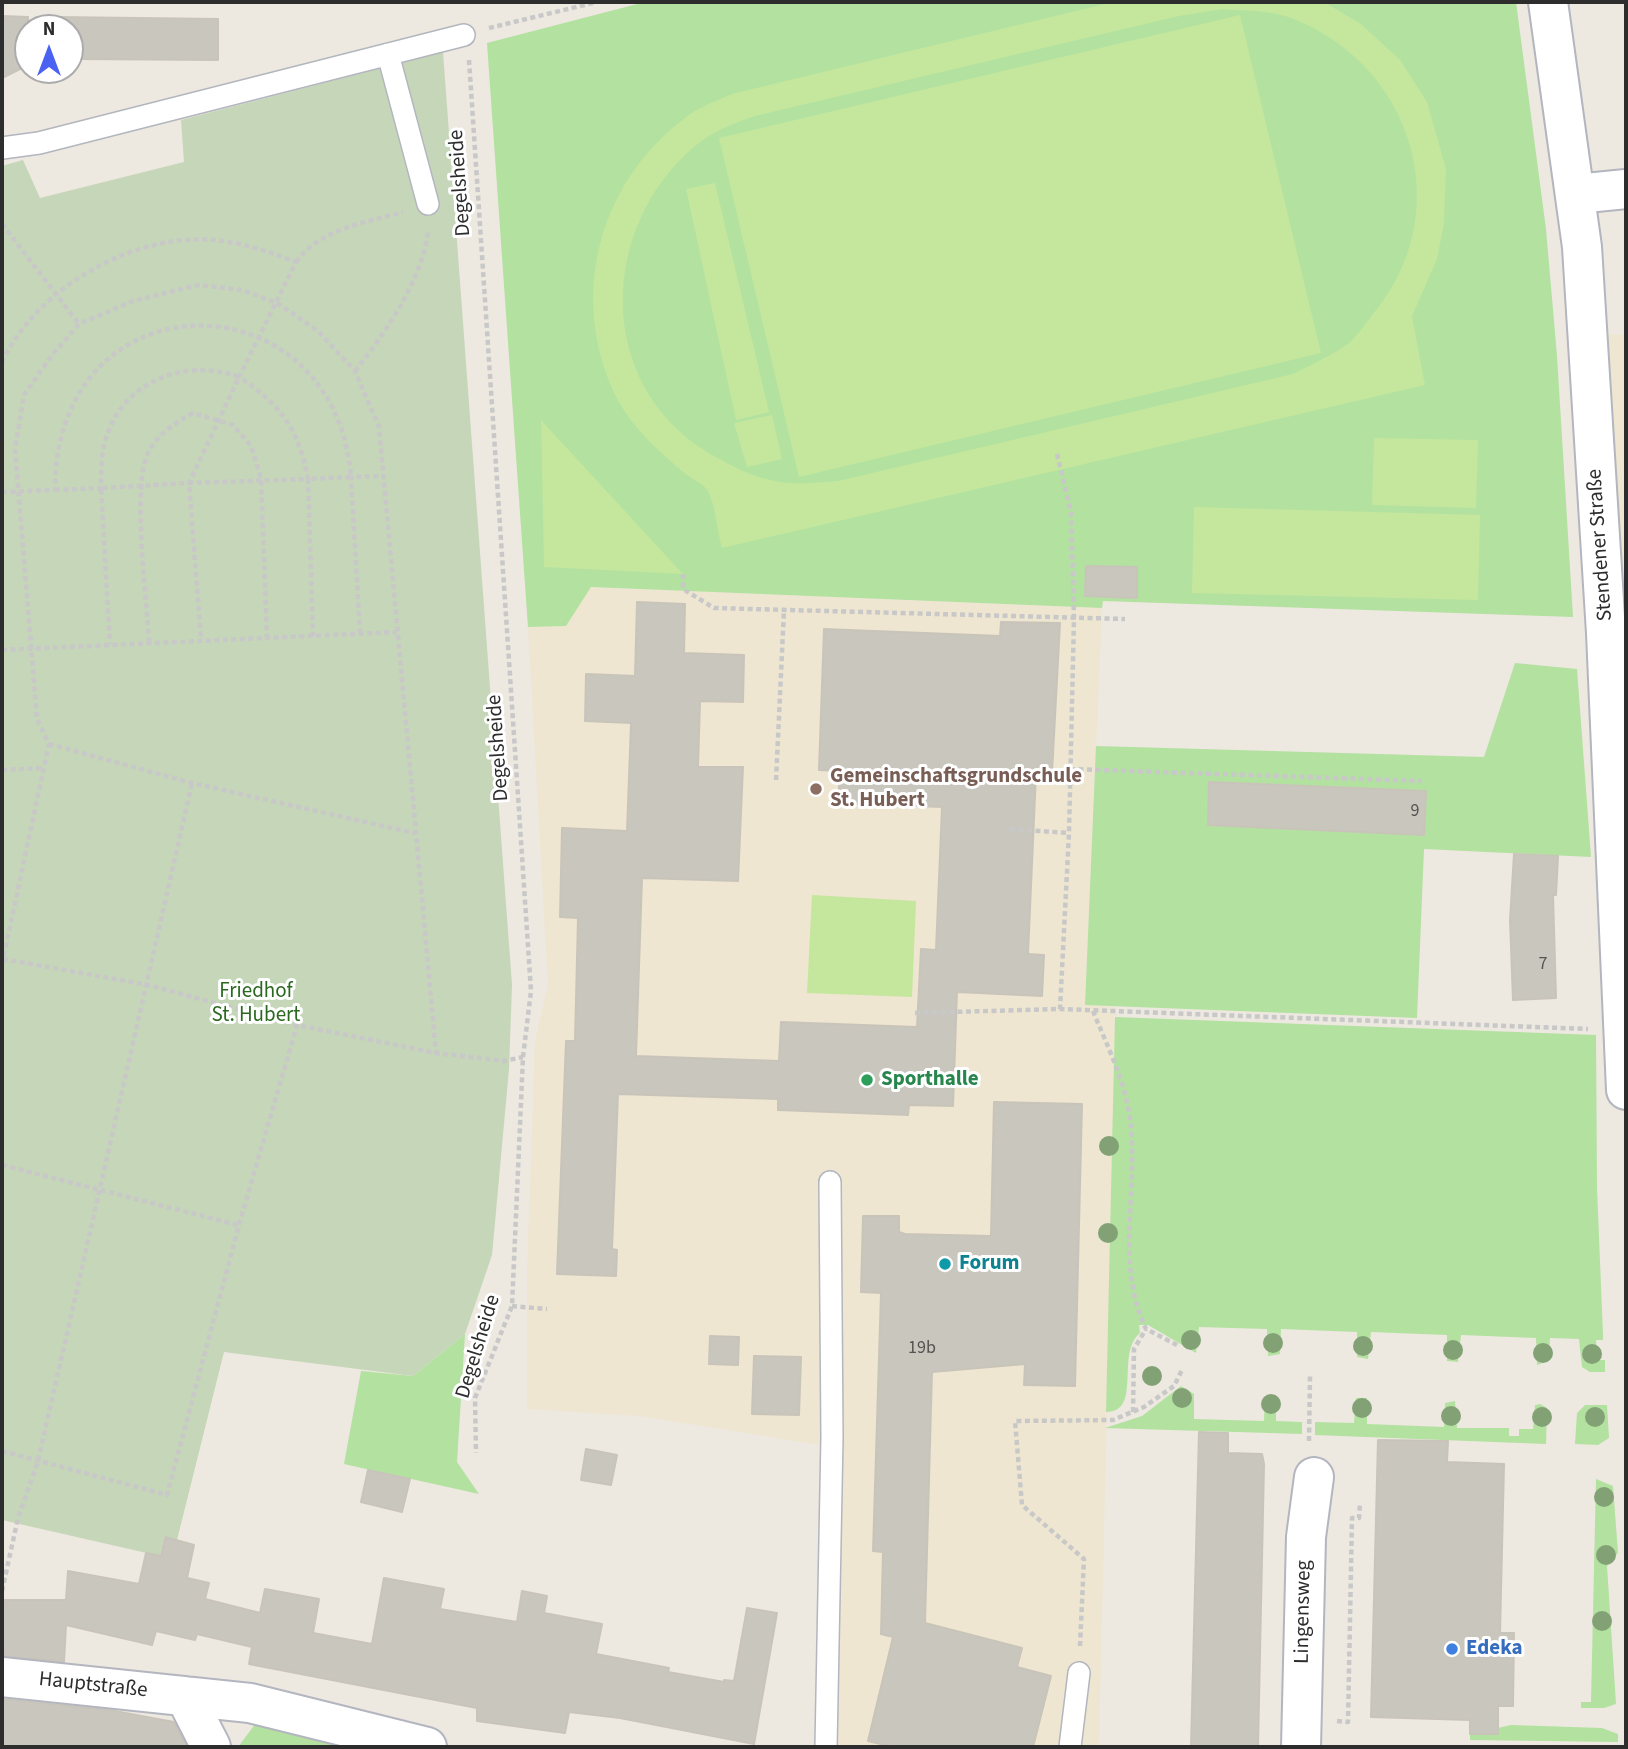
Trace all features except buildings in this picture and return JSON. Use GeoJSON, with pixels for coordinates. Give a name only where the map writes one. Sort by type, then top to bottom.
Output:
{"type":"FeatureCollection","features":[{"type":"Feature","properties":{"kind":"street","name":"Stendener Straße"},"geometry":{"type":"LineString","coordinates":[[1548,2],[1576,194],[1606,621],[1626,1090]]}},
{"type":"Feature","properties":{"kind":"street"},"geometry":{"type":"LineString","coordinates":[[1576,194],[1626,189]]}},
{"type":"Feature","properties":{"kind":"street","name":"Lingensweg"},"geometry":{"type":"LineString","coordinates":[[1301,1734],[1306,1537],[1314,1477]]}},
{"type":"Feature","properties":{"kind":"street","name":"Hauptstraße"},"geometry":{"type":"LineString","coordinates":[[2,1677],[250,1703],[427,1747]]}},
{"type":"Feature","properties":{"kind":"street"},"geometry":{"type":"LineString","coordinates":[[185,1696],[211,1747]]}},
{"type":"Feature","properties":{"kind":"lane"},"geometry":{"type":"LineString","coordinates":[[2,148],[39,143],[464,35]]}},
{"type":"Feature","properties":{"kind":"lane"},"geometry":{"type":"LineString","coordinates":[[388,54],[428,204]]}},
{"type":"Feature","properties":{"kind":"lane"},"geometry":{"type":"LineString","coordinates":[[826,1747],[832,1437],[830,1182]]}},
{"type":"Feature","properties":{"kind":"lane"},"geometry":{"type":"LineString","coordinates":[[1070,1747],[1079,1673]]}},
{"type":"Feature","properties":{"kind":"path"},"geometry":{"type":"LineString","coordinates":[[464,35],[597,2]]}},
{"type":"Feature","properties":{"kind":"path","name":"Degelsheide"},"geometry":{"type":"LineString","coordinates":[[464,35],[469,61],[531,990],[523,1057],[512,1307],[475,1398],[476,1453]]}},
{"type":"Feature","properties":{"kind":"path"},"geometry":{"type":"LineString","coordinates":[[201,639],[189,483],[296,262],[305,249],[324,236],[428,204],[427,249],[380,340],[355,371]]}},
{"type":"Feature","properties":{"kind":"path"},"geometry":{"type":"LineString","coordinates":[[2,224],[79,324]]}},
{"type":"Feature","properties":{"kind":"path"},"geometry":{"type":"LineString","coordinates":[[2,362],[29,319],[55,293],[78,277],[142,248],[187,240],[213,240],[253,247],[296,262]]}},
{"type":"Feature","properties":{"kind":"path"},"geometry":{"type":"LineString","coordinates":[[436,1053],[379,427],[355,371],[317,331],[277,303],[242,290],[198,285],[133,301],[79,324],[52,355],[24,395],[15,449],[37,719],[49,744],[2,961],[148,985],[297,1025],[436,1053],[504,1061],[523,1057]]}},
{"type":"Feature","properties":{"kind":"path"},"geometry":{"type":"LineString","coordinates":[[55,490],[55,467],[69,413],[79,393],[108,356],[137,338],[175,327],[210,324],[245,330],[292,358],[310,374],[342,425],[351,477],[360,633]]}},
{"type":"Feature","properties":{"kind":"path"},"geometry":{"type":"LineString","coordinates":[[110,644],[101,488],[107,435],[122,407],[145,387],[168,374],[194,369],[216,369],[239,377],[264,393],[288,420],[302,447],[307,479],[313,636]]}},
{"type":"Feature","properties":{"kind":"path"},"geometry":{"type":"LineString","coordinates":[[149,642],[141,486],[148,452],[167,428],[194,414],[233,425],[251,446],[261,479],[267,637]]}},
{"type":"Feature","properties":{"kind":"path"},"geometry":{"type":"LineString","coordinates":[[1057,454],[1071,512],[1074,618],[1069,833],[1060,1009]]}},
{"type":"Feature","properties":{"kind":"path"},"geometry":{"type":"LineString","coordinates":[[2,492],[261,479],[384,476]]}},
{"type":"Feature","properties":{"kind":"path"},"geometry":{"type":"LineString","coordinates":[[683,574],[683,589],[714,608],[1125,619]]}},
{"type":"Feature","properties":{"kind":"path"},"geometry":{"type":"LineString","coordinates":[[776,780],[784,610]]}},
{"type":"Feature","properties":{"kind":"path"},"geometry":{"type":"LineString","coordinates":[[2,650],[397,632]]}},
{"type":"Feature","properties":{"kind":"path"},"geometry":{"type":"LineString","coordinates":[[49,744],[192,783],[414,833]]}},
{"type":"Feature","properties":{"kind":"path"},"geometry":{"type":"LineString","coordinates":[[2,770],[43,768]]}},
{"type":"Feature","properties":{"kind":"path"},"geometry":{"type":"LineString","coordinates":[[1070,769],[1422,781]]}},
{"type":"Feature","properties":{"kind":"path"},"geometry":{"type":"LineString","coordinates":[[2,1591],[18,1518],[38,1461],[192,783]]}},
{"type":"Feature","properties":{"kind":"path"},"geometry":{"type":"LineString","coordinates":[[1010,829],[1069,833]]}},
{"type":"Feature","properties":{"kind":"path"},"geometry":{"type":"LineString","coordinates":[[915,1013],[1060,1009],[1624,1031]]}},
{"type":"Feature","properties":{"kind":"path"},"geometry":{"type":"LineString","coordinates":[[1093,1010],[1121,1081],[1131,1126],[1132,1296],[1146,1329],[1177,1345]]}},
{"type":"Feature","properties":{"kind":"path"},"geometry":{"type":"LineString","coordinates":[[2,1451],[167,1495],[239,1225],[297,1025]]}},
{"type":"Feature","properties":{"kind":"path"},"geometry":{"type":"LineString","coordinates":[[2,1166],[239,1225]]}},
{"type":"Feature","properties":{"kind":"path"},"geometry":{"type":"LineString","coordinates":[[512,1307],[547,1309]]}},
{"type":"Feature","properties":{"kind":"path"},"geometry":{"type":"LineString","coordinates":[[1133,1412],[1134,1349],[1146,1329]]}},
{"type":"Feature","properties":{"kind":"path"},"geometry":{"type":"LineString","coordinates":[[1079,1673],[1084,1559],[1022,1505],[1015,1421],[1113,1420],[1133,1412],[1174,1386],[1182,1370]]}},
{"type":"Feature","properties":{"kind":"path"},"geometry":{"type":"LineString","coordinates":[[1310,1376],[1308,1436],[1314,1477]]}},
{"type":"Feature","properties":{"kind":"path"},"geometry":{"type":"LineString","coordinates":[[1301,1734],[1348,1722],[1352,1518],[1359,1518],[1360,1504]]}},
{"type":"Feature","properties":{"kind":"shaded area"},"geometry":{"type":"Polygon","coordinates":[[[1607,334],[1626,335],[1625,629],[1607,334]]]}},
{"type":"Feature","properties":{"kind":"shaded area"},"geometry":{"type":"Polygon","coordinates":[[[590,587],[1102,608],[1085,1005],[1116,1007],[1099,1747],[830,1747],[827,1446],[640,1416],[527,1409],[527,1273],[535,1040],[548,986],[528,627],[566,626],[590,587]]]}},
{"type":"Feature","properties":{"kind":"green space"},"geometry":{"type":"Polygon","coordinates":[[[645,2],[1516,2],[1546,229],[1557,356],[1573,617],[1103,601],[1102,608],[591,587],[566,626],[528,627],[487,43],[645,2]]]}},
{"type":"Feature","properties":{"kind":"green space"},"geometry":{"type":"Polygon","coordinates":[[[1113,2],[1324,2],[1361,24],[1400,60],[1427,102],[1446,169],[1444,223],[1437,259],[1412,316],[1425,385],[722,548],[708,491],[648,440],[619,402],[603,364],[595,326],[594,286],[599,248],[611,211],[630,176],[654,145],[685,118],[732,94],[1113,2]],[[1223,9],[1179,16],[755,116],[708,137],[694,147],[663,181],[640,219],[627,261],[623,304],[629,347],[644,387],[670,422],[707,452],[733,466],[770,480],[809,483],[838,481],[1293,374],[1343,347],[1362,329],[1399,275],[1413,233],[1417,190],[1411,148],[1395,108],[1370,73],[1337,43],[1288,17],[1223,9]]]}},
{"type":"Feature","properties":{"kind":"green space"},"geometry":{"type":"Polygon","coordinates":[[[1240,15],[1321,353],[799,477],[719,138],[1240,15]]]}},
{"type":"Feature","properties":{"kind":"green space","name":"Friedhof St. Hubert"},"geometry":{"type":"Polygon","coordinates":[[[443,52],[512,985],[509,1069],[492,1255],[465,1334],[413,1376],[224,1352],[177,1540],[164,1536],[160,1556],[2,1520],[2,166],[23,160],[40,198],[184,162],[181,120],[443,52]]]}},
{"type":"Feature","properties":{"kind":"green space"},"geometry":{"type":"Polygon","coordinates":[[[715,183],[769,412],[736,420],[686,189],[715,183]]]}},
{"type":"Feature","properties":{"kind":"green space"},"geometry":{"type":"Polygon","coordinates":[[[772,415],[782,459],[747,467],[734,423],[772,415]]]}},
{"type":"Feature","properties":{"kind":"green space"},"geometry":{"type":"Polygon","coordinates":[[[541,420],[683,574],[544,567],[541,420]]]}},
{"type":"Feature","properties":{"kind":"green space"},"geometry":{"type":"Polygon","coordinates":[[[1374,438],[1478,440],[1476,508],[1372,505],[1374,438]]]}},
{"type":"Feature","properties":{"kind":"green space"},"geometry":{"type":"Polygon","coordinates":[[[1194,507],[1480,515],[1478,600],[1192,593],[1194,507]]]}},
{"type":"Feature","properties":{"kind":"green space"},"geometry":{"type":"Polygon","coordinates":[[[1515,663],[1577,669],[1591,857],[1424,849],[1417,1018],[1085,1005],[1096,746],[1484,757],[1515,663]]]}},
{"type":"Feature","properties":{"kind":"green space"},"geometry":{"type":"Polygon","coordinates":[[[812,895],[916,901],[912,997],[807,993],[812,895]]]}},
{"type":"Feature","properties":{"kind":"green space"},"geometry":{"type":"Polygon","coordinates":[[[1115,1017],[1596,1035],[1597,1188],[1603,1340],[1596,1340],[1597,1360],[1605,1360],[1605,1372],[1590,1372],[1582,1367],[1579,1339],[1550,1338],[1547,1358],[1537,1365],[1536,1338],[1461,1335],[1458,1362],[1447,1361],[1447,1335],[1371,1332],[1368,1359],[1357,1357],[1357,1332],[1281,1329],[1280,1354],[1268,1356],[1267,1329],[1199,1327],[1196,1353],[1148,1325],[1139,1325],[1140,1333],[1129,1354],[1123,1402],[1117,1409],[1106,1412],[1115,1017]]]}},
{"type":"Feature","properties":{"kind":"green space"},"geometry":{"type":"Polygon","coordinates":[[[465,1334],[457,1462],[479,1494],[344,1464],[361,1371],[413,1376],[465,1334]]]}},
{"type":"Feature","properties":{"kind":"green space"},"geometry":{"type":"Polygon","coordinates":[[[1181,1386],[1194,1394],[1194,1419],[1264,1421],[1265,1396],[1276,1395],[1276,1421],[1302,1422],[1302,1434],[1105,1428],[1142,1416],[1181,1386]]]}},
{"type":"Feature","properties":{"kind":"green space"},"geometry":{"type":"Polygon","coordinates":[[[1356,1398],[1367,1398],[1367,1424],[1444,1427],[1445,1403],[1455,1401],[1457,1428],[1509,1428],[1509,1436],[1519,1436],[1519,1429],[1533,1429],[1535,1405],[1540,1404],[1547,1408],[1546,1444],[1315,1435],[1315,1422],[1354,1423],[1356,1398]]]}},
{"type":"Feature","properties":{"kind":"green space"},"geometry":{"type":"Polygon","coordinates":[[[1585,1405],[1607,1405],[1609,1438],[1598,1445],[1575,1444],[1577,1413],[1585,1405]]]}},
{"type":"Feature","properties":{"kind":"green space"},"geometry":{"type":"Polygon","coordinates":[[[1596,1479],[1613,1486],[1618,1553],[1607,1566],[1616,1704],[1604,1708],[1581,1708],[1581,1702],[1591,1702],[1596,1479]]]}},
{"type":"Feature","properties":{"kind":"green space"},"geometry":{"type":"Polygon","coordinates":[[[256,1723],[382,1747],[238,1747],[256,1723]]]}},
{"type":"Feature","properties":{"kind":"green space"},"geometry":{"type":"Polygon","coordinates":[[[1511,1725],[1602,1728],[1618,1734],[1618,1742],[1470,1740],[1470,1734],[1497,1734],[1498,1728],[1511,1725]]]}},
{"type":"Feature","properties":{"kind":"place","name":"Gemeinschaftsgrundschule St. Hubert"},"geometry":{"type":"Point","coordinates":[816,789]}},
{"type":"Feature","properties":{"kind":"place","name":"Sporthalle"},"geometry":{"type":"Point","coordinates":[867,1080]}},
{"type":"Feature","properties":{"kind":"place","name":"Forum"},"geometry":{"type":"Point","coordinates":[945,1264]}},
{"type":"Feature","properties":{"kind":"place","name":"Edeka"},"geometry":{"type":"Point","coordinates":[1452,1649]}}]}
